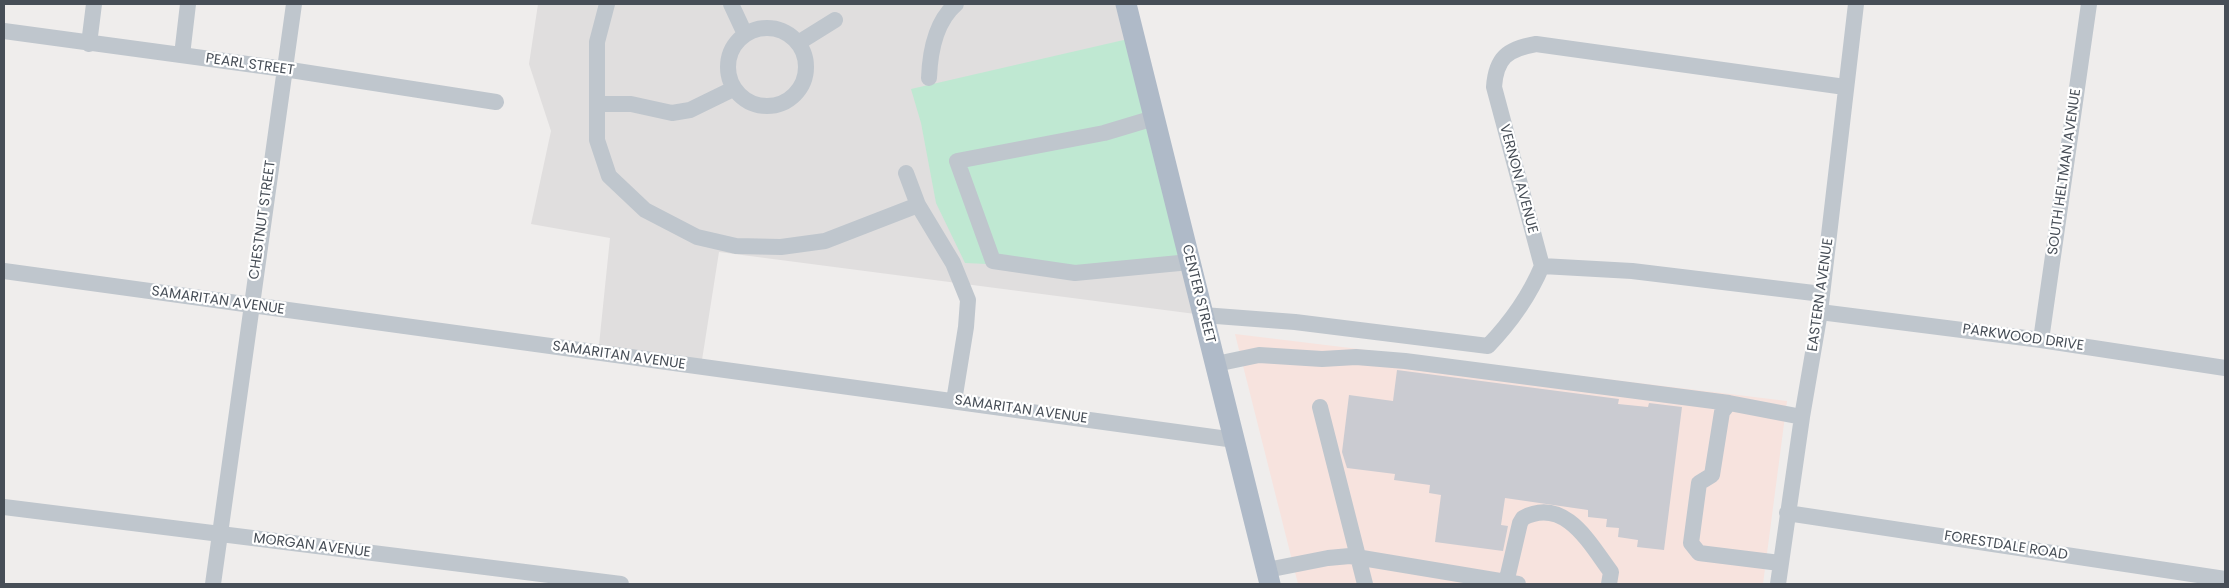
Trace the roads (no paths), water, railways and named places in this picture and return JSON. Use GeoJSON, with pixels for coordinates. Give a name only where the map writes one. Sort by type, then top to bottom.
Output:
{"type":"FeatureCollection","features":[{"type":"Feature","properties":{"kind":"main road","name":"CENTER STREET"},"geometry":{"type":"LineString","coordinates":[[1126,4],[1268,577]]}},
{"type":"Feature","properties":{"kind":"street"},"geometry":{"type":"LineString","coordinates":[[89,44],[94,4]]}},
{"type":"Feature","properties":{"kind":"street"},"geometry":{"type":"LineString","coordinates":[[182,55],[188,4]]}},
{"type":"Feature","properties":{"kind":"street","name":"CHESTNUT STREET"},"geometry":{"type":"LineString","coordinates":[[213,584],[294,4]]}},
{"type":"Feature","properties":{"kind":"street"},"geometry":{"type":"LineString","coordinates":[[607,4],[597,42],[597,140],[609,176],[646,210],[697,237],[736,246],[781,248],[824,241],[918,205]]}},
{"type":"Feature","properties":{"kind":"street"},"geometry":{"type":"LineString","coordinates":[[731,4],[745,34]]}},
{"type":"Feature","properties":{"kind":"street"},"geometry":{"type":"LineString","coordinates":[[930,78],[930,56],[936,34],[944,17],[956,4]]}},
{"type":"Feature","properties":{"kind":"street","name":"EASTERN AVENUE"},"geometry":{"type":"LineString","coordinates":[[1778,584],[1787,513],[1820,312],[1856,4]]}},
{"type":"Feature","properties":{"kind":"street","name":"SOUTH HELTMAN AVENUE"},"geometry":{"type":"LineString","coordinates":[[2041,340],[2089,4]]}},
{"type":"Feature","properties":{"kind":"street"},"geometry":{"type":"LineString","coordinates":[[798,43],[835,20]]}},
{"type":"Feature","properties":{"kind":"street"},"geometry":{"type":"LineString","coordinates":[[762,28],[773,28],[788,34],[798,43],[806,64],[804,82],[798,92],[788,100],[779,105],[753,104],[741,98],[733,89],[727,73],[728,58],[733,46],[745,34],[762,28]]}},
{"type":"Feature","properties":{"kind":"street","name":"PEARL STREET"},"geometry":{"type":"LineString","coordinates":[[4,31],[284,69],[496,102]]}},
{"type":"Feature","properties":{"kind":"street","name":"VERNON AVENUE"},"geometry":{"type":"LineString","coordinates":[[1542,266],[1494,87],[1495,72],[1500,62],[1512,50],[1536,44],[1845,87]]}},
{"type":"Feature","properties":{"kind":"street"},"geometry":{"type":"LineString","coordinates":[[597,104],[631,104],[672,113],[690,110],[733,89]]}},
{"type":"Feature","properties":{"kind":"street"},"geometry":{"type":"LineString","coordinates":[[1154,118],[1104,134],[957,162],[993,261],[1075,273],[1190,262]]}},
{"type":"Feature","properties":{"kind":"street"},"geometry":{"type":"LineString","coordinates":[[906,173],[918,205],[953,263],[968,300],[966,327],[954,401]]}},
{"type":"Feature","properties":{"kind":"street"},"geometry":{"type":"LineString","coordinates":[[1203,315],[1294,322],[1488,346],[1512,320],[1536,281],[1542,266],[1632,271],[1822,294]]}},
{"type":"Feature","properties":{"kind":"street","name":"SAMARITAN AVENUE"},"geometry":{"type":"LineString","coordinates":[[4,271],[1235,440]]}},
{"type":"Feature","properties":{"kind":"street","name":"PARKWOOD DRIVE"},"geometry":{"type":"LineString","coordinates":[[1820,312],[2041,340],[2225,368]]}},
{"type":"Feature","properties":{"kind":"street"},"geometry":{"type":"LineString","coordinates":[[1216,364],[1259,355],[1322,360],[1356,357],[1405,361],[1729,403],[1802,417]]}},
{"type":"Feature","properties":{"kind":"street"},"geometry":{"type":"LineString","coordinates":[[1729,403],[1722,412],[1712,475],[1699,483],[1691,543],[1699,553],[1780,563]]}},
{"type":"Feature","properties":{"kind":"street"},"geometry":{"type":"LineString","coordinates":[[1320,407],[1365,584]]}},
{"type":"Feature","properties":{"kind":"street","name":"MORGAN AVENUE"},"geometry":{"type":"LineString","coordinates":[[4,506],[621,584]]}},
{"type":"Feature","properties":{"kind":"street","name":"FORESTDALE ROAD"},"geometry":{"type":"LineString","coordinates":[[1787,513],[2225,579]]}},
{"type":"Feature","properties":{"kind":"street"},"geometry":{"type":"LineString","coordinates":[[1268,577],[1340,556],[1350,556],[1358,559],[1512,583],[1520,523],[1523,518],[1533,514],[1559,514],[1575,524],[1611,572],[1609,584]]}}]}
